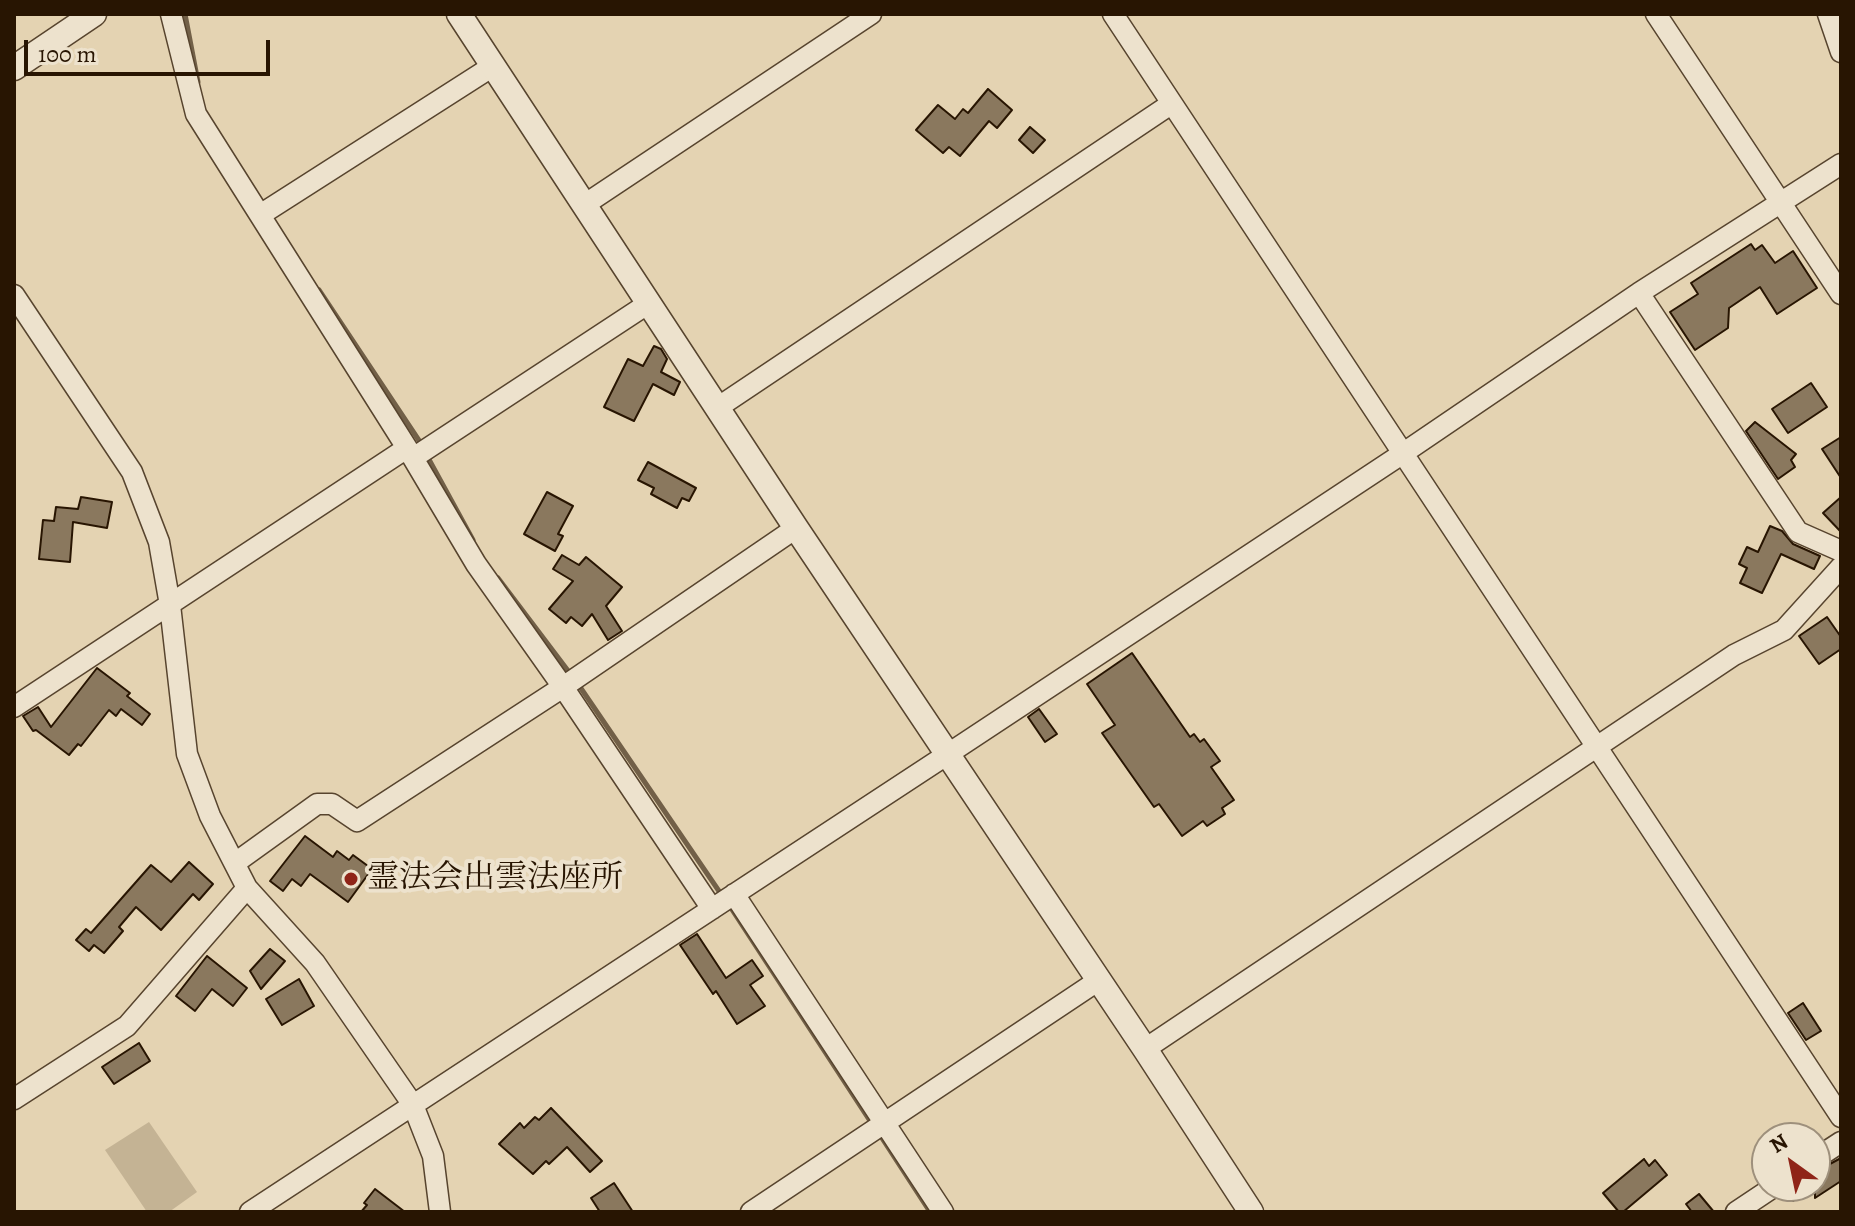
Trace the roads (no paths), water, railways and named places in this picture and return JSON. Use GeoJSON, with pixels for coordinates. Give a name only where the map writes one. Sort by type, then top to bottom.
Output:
{"type":"FeatureCollection","features":[{"type":"Feature","properties":{"kind":"street"},"geometry":{"type":"LineString","coordinates":[[14,68],[94,14]]}},
{"type":"Feature","properties":{"kind":"street"},"geometry":{"type":"LineString","coordinates":[[171,14],[196,114],[410,453],[476,564],[712,909]]}},
{"type":"Feature","properties":{"kind":"street"},"geometry":{"type":"LineString","coordinates":[[459,14],[796,528],[1145,1049],[1246,1210]]}},
{"type":"Feature","properties":{"kind":"street"},"geometry":{"type":"LineString","coordinates":[[582,202],[587,203],[871,14]]}},
{"type":"Feature","properties":{"kind":"street"},"geometry":{"type":"LineString","coordinates":[[1113,14],[1841,1117]]}},
{"type":"Feature","properties":{"kind":"street"},"geometry":{"type":"LineString","coordinates":[[1656,14],[1841,294]]}},
{"type":"Feature","properties":{"kind":"street"},"geometry":{"type":"LineString","coordinates":[[1828,14],[1841,52]]}},
{"type":"Feature","properties":{"kind":"street"},"geometry":{"type":"LineString","coordinates":[[260,215],[493,66]]}},
{"type":"Feature","properties":{"kind":"street"},"geometry":{"type":"LineString","coordinates":[[717,408],[1171,104]]}},
{"type":"Feature","properties":{"kind":"street"},"geometry":{"type":"LineString","coordinates":[[250,1212],[1402,454],[1639,293],[1841,164]]}},
{"type":"Feature","properties":{"kind":"street"},"geometry":{"type":"LineString","coordinates":[[1639,293],[1798,532],[1841,551]]}},
{"type":"Feature","properties":{"kind":"street"},"geometry":{"type":"LineString","coordinates":[[14,295],[132,472],[159,542],[170,605],[187,754],[210,816],[247,888],[315,963],[413,1105],[433,1156],[440,1212]]}},
{"type":"Feature","properties":{"kind":"street"},"geometry":{"type":"LineString","coordinates":[[14,707],[649,303]]}},
{"type":"Feature","properties":{"kind":"street"},"geometry":{"type":"LineString","coordinates":[[235,863],[317,804],[332,804],[357,821],[563,687],[796,528]]}},
{"type":"Feature","properties":{"kind":"street"},"geometry":{"type":"LineString","coordinates":[[1145,1049],[1734,655],[1784,630],[1841,567]]}},
{"type":"Feature","properties":{"kind":"street"},"geometry":{"type":"LineString","coordinates":[[14,1099],[127,1026],[247,888]]}},
{"type":"Feature","properties":{"kind":"street"},"geometry":{"type":"LineString","coordinates":[[734,894],[943,1212]]}},
{"type":"Feature","properties":{"kind":"street"},"geometry":{"type":"LineString","coordinates":[[751,1212],[1099,980]]}},
{"type":"Feature","properties":{"kind":"waterway"},"geometry":{"type":"LineString","coordinates":[[185,14],[198,82]]}},
{"type":"Feature","properties":{"kind":"waterway"},"geometry":{"type":"LineString","coordinates":[[319,290],[422,445]]}},
{"type":"Feature","properties":{"kind":"waterway"},"geometry":{"type":"LineString","coordinates":[[426,454],[473,540]]}},
{"type":"Feature","properties":{"kind":"waterway"},"geometry":{"type":"LineString","coordinates":[[498,578],[572,676]]}},
{"type":"Feature","properties":{"kind":"waterway"},"geometry":{"type":"LineString","coordinates":[[578,684],[723,897]]}},
{"type":"Feature","properties":{"kind":"waterway"},"geometry":{"type":"LineString","coordinates":[[729,905],[872,1124]]}},
{"type":"Feature","properties":{"kind":"waterway"},"geometry":{"type":"LineString","coordinates":[[878,1132],[930,1212]]}},
{"type":"Feature","properties":{"kind":"place","name":"霊法会出雲法座所"},"geometry":{"type":"Point","coordinates":[351,879]}}]}
